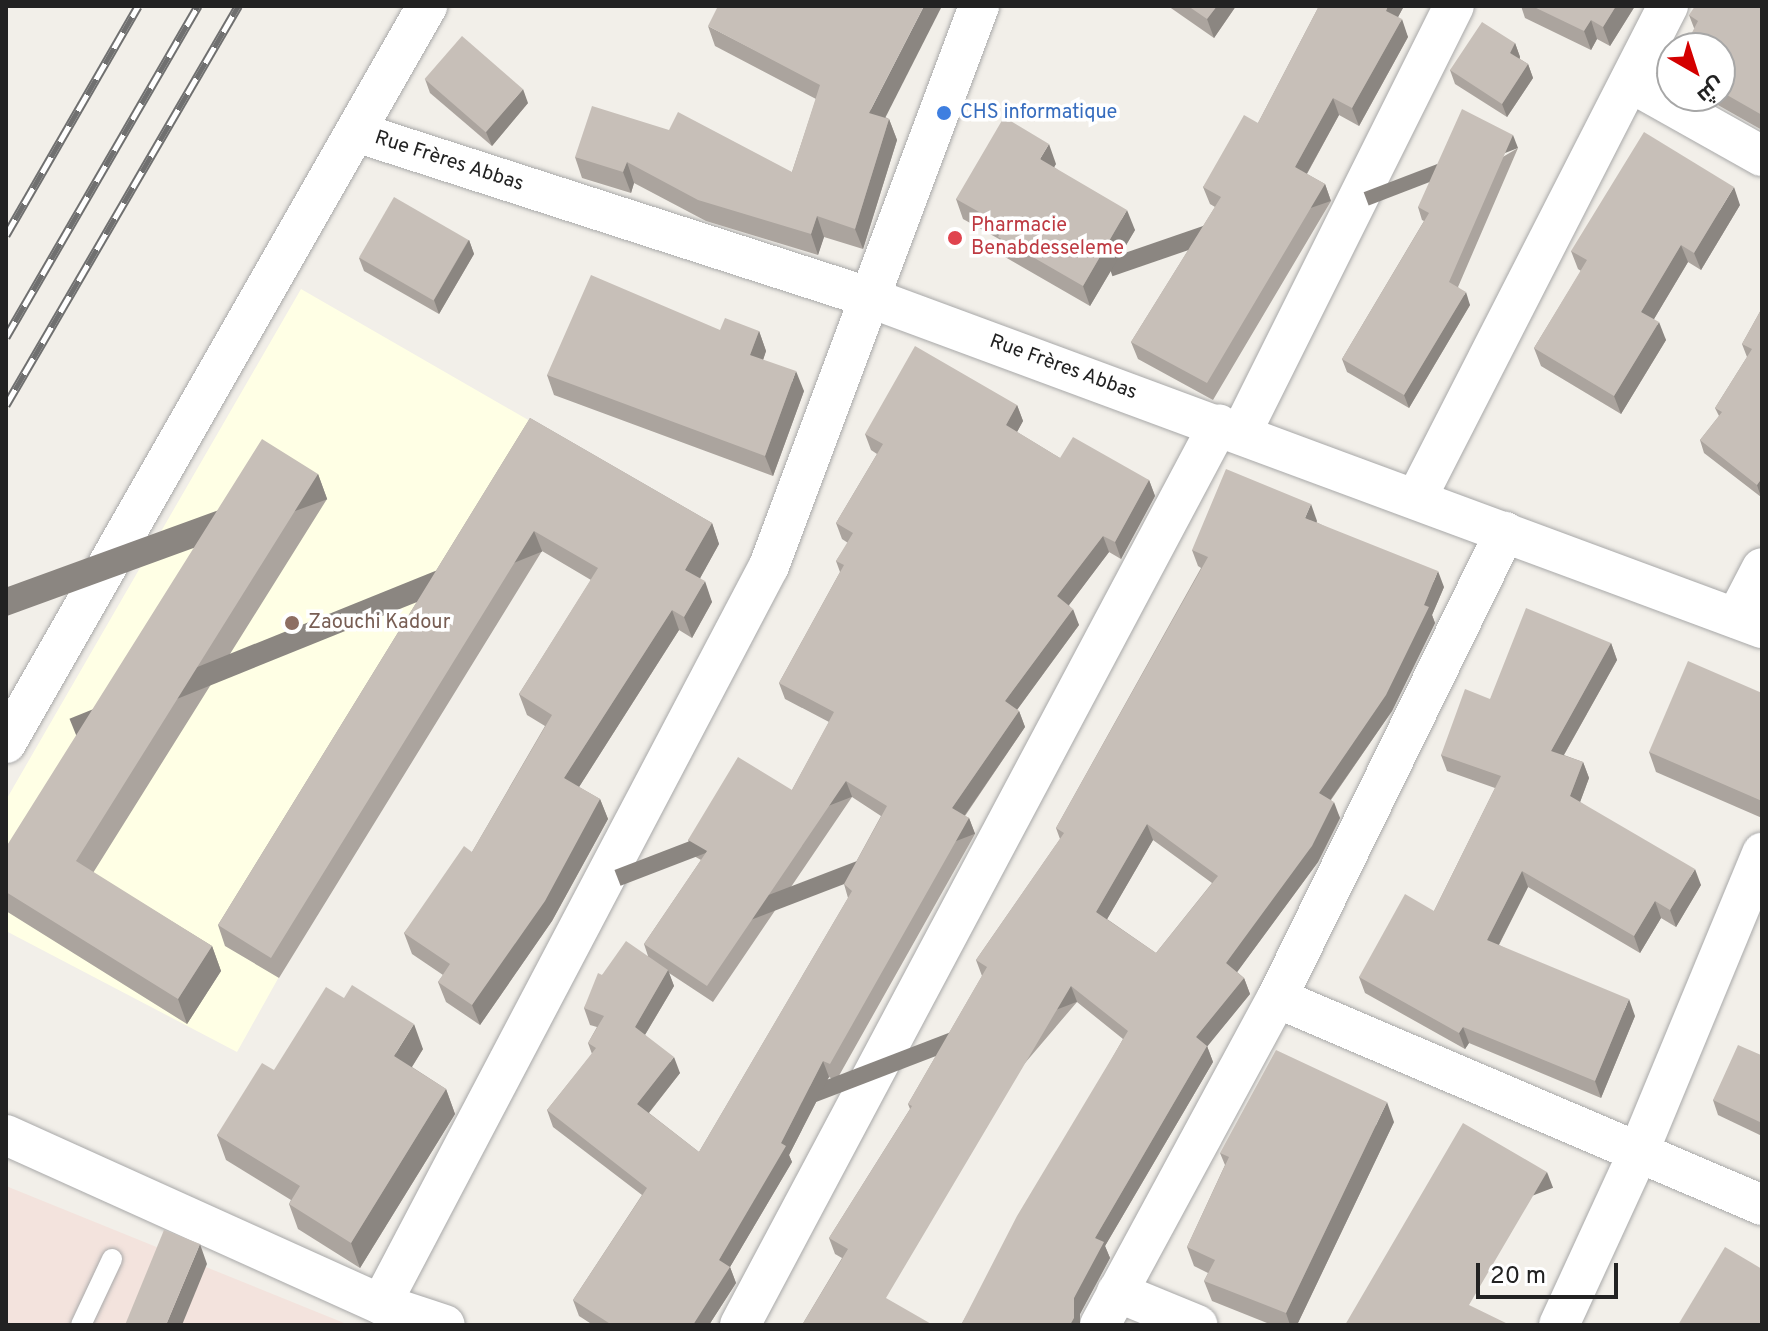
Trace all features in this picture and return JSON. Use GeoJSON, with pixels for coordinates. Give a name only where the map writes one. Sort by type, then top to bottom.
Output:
{"type":"FeatureCollection","features":[{"type":"Feature","properties":{"kind":"street"},"geometry":{"type":"LineString","coordinates":[[6,743],[427,6]]}},
{"type":"Feature","properties":{"kind":"street"},"geometry":{"type":"LineString","coordinates":[[381,1304],[769,566],[979,6]]}},
{"type":"Feature","properties":{"kind":"street"},"geometry":{"type":"LineString","coordinates":[[740,1325],[1230,429],[1454,6]]}},
{"type":"Feature","properties":{"kind":"street"},"geometry":{"type":"LineString","coordinates":[[1416,499],[1668,6]]}},
{"type":"Feature","properties":{"kind":"street"},"geometry":{"type":"LineString","coordinates":[[1630,82],[1762,156]]}},
{"type":"Feature","properties":{"kind":"street","name":"Rue Frères Abbas"},"geometry":{"type":"LineString","coordinates":[[356,132],[868,297],[1749,623]]}},
{"type":"Feature","properties":{"kind":"street"},"geometry":{"type":"LineString","coordinates":[[1197,1325],[1109,1309],[1277,998],[1505,532]]}},
{"type":"Feature","properties":{"kind":"street"},"geometry":{"type":"LineString","coordinates":[[1749,623],[1762,568]]}},
{"type":"Feature","properties":{"kind":"street"},"geometry":{"type":"LineString","coordinates":[[1559,1325],[1638,1153],[1762,853]]}},
{"type":"Feature","properties":{"kind":"street"},"geometry":{"type":"LineString","coordinates":[[1277,998],[1762,1205]]}},
{"type":"Feature","properties":{"kind":"street"},"geometry":{"type":"LineString","coordinates":[[6,1135],[381,1304],[445,1325]]}},
{"type":"Feature","properties":{"kind":"lane"},"geometry":{"type":"LineString","coordinates":[[81,1325],[112,1259]]}},
{"type":"Feature","properties":{"kind":"shaded area","name":"Zaouchi Kadour"},"geometry":{"type":"Polygon","coordinates":[[[301,289],[575,447],[237,1052],[6,931],[6,800],[301,289]]]}},
{"type":"Feature","properties":{"kind":"shaded area"},"geometry":{"type":"Polygon","coordinates":[[[6,1186],[349,1325],[6,1325],[6,1186]]]}},
{"type":"Feature","properties":{"kind":"building"},"geometry":{"type":"Polygon","coordinates":[[[718,6],[924,6],[869,113],[889,119],[855,229],[817,216],[811,234],[698,200],[627,162],[623,172],[575,157],[592,106],[669,130],[678,112],[792,172],[820,85],[708,26],[718,6]]]}},
{"type":"Feature","properties":{"kind":"building"},"geometry":{"type":"Polygon","coordinates":[[[1188,6],[1217,6],[1207,19],[1188,6]]]}},
{"type":"Feature","properties":{"kind":"building"},"geometry":{"type":"Polygon","coordinates":[[[1319,6],[1388,6],[1386,11],[1402,19],[1352,108],[1333,98],[1295,167],[1325,184],[1207,383],[1131,342],[1221,197],[1203,187],[1244,115],[1258,123],[1319,6]]]}},
{"type":"Feature","properties":{"kind":"building"},"geometry":{"type":"Polygon","coordinates":[[[1532,6],[1616,6],[1603,27],[1591,20],[1584,31],[1532,6]]]}},
{"type":"Feature","properties":{"kind":"building"},"geometry":{"type":"Polygon","coordinates":[[[1695,6],[1762,6],[1762,115],[1736,100],[1736,32],[1692,32],[1698,21],[1689,15],[1695,6]]]}},
{"type":"Feature","properties":{"kind":"building"},"geometry":{"type":"Polygon","coordinates":[[[1482,22],[1515,43],[1510,53],[1528,64],[1502,104],[1450,70],[1482,22]]]}},
{"type":"Feature","properties":{"kind":"building"},"geometry":{"type":"Polygon","coordinates":[[[462,36],[523,89],[486,132],[425,79],[462,36]]]}},
{"type":"Feature","properties":{"kind":"building"},"geometry":{"type":"Polygon","coordinates":[[[1462,109],[1513,135],[1449,282],[1466,292],[1404,395],[1342,359],[1429,213],[1418,207],[1462,109]]]}},
{"type":"Feature","properties":{"kind":"building"},"geometry":{"type":"Polygon","coordinates":[[[1004,117],[1049,144],[1040,159],[1127,210],[1083,286],[998,237],[1004,226],[956,199],[1004,117]]]}},
{"type":"Feature","properties":{"kind":"building"},"geometry":{"type":"Polygon","coordinates":[[[1644,132],[1734,187],[1694,253],[1681,245],[1641,312],[1659,322],[1614,396],[1534,348],[1587,260],[1571,251],[1644,132]]]}},
{"type":"Feature","properties":{"kind":"building"},"geometry":{"type":"Polygon","coordinates":[[[394,197],[468,240],[433,301],[359,258],[394,197]]]}},
{"type":"Feature","properties":{"kind":"building"},"geometry":{"type":"Polygon","coordinates":[[[591,275],[720,330],[725,318],[759,331],[750,355],[796,371],[765,456],[547,375],[591,275]]]}},
{"type":"Feature","properties":{"kind":"building"},"geometry":{"type":"Polygon","coordinates":[[[1762,308],[1762,478],[1757,485],[1700,440],[1722,412],[1715,408],[1752,349],[1742,344],[1762,308]]]}},
{"type":"Feature","properties":{"kind":"building"},"geometry":{"type":"Polygon","coordinates":[[[915,346],[1017,405],[1006,425],[1060,458],[1073,437],[1149,480],[1115,542],[1103,536],[1057,596],[1073,609],[1005,701],[1019,711],[952,808],[969,818],[830,1064],[823,1061],[781,1143],[786,1146],[719,1260],[730,1267],[693,1325],[612,1325],[573,1300],[647,1188],[547,1110],[596,1048],[588,1043],[604,1016],[584,1008],[598,973],[602,975],[626,941],[668,970],[635,1027],[674,1057],[637,1104],[699,1152],[852,891],[844,884],[887,806],[846,781],[707,986],[644,944],[707,851],[688,840],[738,757],[792,790],[834,712],[779,683],[844,565],[836,561],[853,533],[836,523],[883,444],[865,434],[915,346]]]}},
{"type":"Feature","properties":{"kind":"building"},"geometry":{"type":"Polygon","coordinates":[[[530,418],[712,523],[685,570],[705,581],[684,617],[672,610],[564,778],[600,799],[545,901],[472,1005],[438,982],[450,964],[404,933],[464,846],[472,852],[552,715],[519,694],[598,568],[534,531],[271,958],[218,925],[530,418]]]}},
{"type":"Feature","properties":{"kind":"building"},"geometry":{"type":"Polygon","coordinates":[[[262,439],[318,474],[76,861],[212,946],[178,999],[6,892],[6,847],[262,439]]]}},
{"type":"Feature","properties":{"kind":"building"},"geometry":{"type":"Polygon","coordinates":[[[1226,469],[1311,504],[1305,518],[1438,571],[1424,605],[1429,607],[1386,695],[1319,793],[1334,802],[1312,846],[1226,963],[1244,978],[1196,1037],[1207,1046],[1095,1238],[1104,1242],[1074,1298],[1074,1318],[1070,1325],[961,1325],[1017,1216],[1128,1031],[1071,986],[886,1298],[933,1325],[802,1325],[848,1249],[829,1238],[912,1106],[908,1104],[987,967],[976,960],[1064,833],[1056,828],[1208,557],[1192,550],[1226,469]],[[1147,824],[1096,912],[1156,953],[1218,876],[1147,824]]]}},
{"type":"Feature","properties":{"kind":"building"},"geometry":{"type":"Polygon","coordinates":[[[1526,608],[1611,643],[1551,751],[1583,762],[1570,796],[1695,869],[1670,910],[1655,901],[1634,936],[1522,871],[1487,940],[1629,999],[1595,1081],[1463,1027],[1459,1033],[1359,977],[1405,894],[1434,911],[1501,776],[1441,755],[1465,689],[1490,699],[1526,608]]]}},
{"type":"Feature","properties":{"kind":"building"},"geometry":{"type":"Polygon","coordinates":[[[1688,661],[1762,693],[1762,801],[1649,752],[1688,661]]]}},
{"type":"Feature","properties":{"kind":"building"},"geometry":{"type":"Polygon","coordinates":[[[352,985],[414,1024],[394,1056],[446,1089],[351,1243],[289,1204],[300,1186],[217,1135],[262,1063],[274,1070],[326,987],[344,998],[352,985]]]}},
{"type":"Feature","properties":{"kind":"building"},"geometry":{"type":"Polygon","coordinates":[[[1738,1045],[1762,1054],[1762,1123],[1713,1100],[1738,1045]]]}},
{"type":"Feature","properties":{"kind":"building"},"geometry":{"type":"Polygon","coordinates":[[[1276,1050],[1387,1102],[1286,1313],[1204,1281],[1215,1260],[1187,1247],[1229,1157],[1220,1153],[1276,1050]]]}},
{"type":"Feature","properties":{"kind":"building"},"geometry":{"type":"Polygon","coordinates":[[[1463,1123],[1547,1172],[1469,1305],[1510,1325],[1345,1325],[1463,1123]]]}},
{"type":"Feature","properties":{"kind":"building"},"geometry":{"type":"Polygon","coordinates":[[[164,1230],[200,1244],[166,1325],[125,1325],[164,1230]]]}},
{"type":"Feature","properties":{"kind":"building"},"geometry":{"type":"Polygon","coordinates":[[[1725,1247],[1762,1269],[1762,1325],[1678,1325],[1725,1247]]]}},
{"type":"Feature","properties":{"kind":"railway"},"geometry":{"type":"LineString","coordinates":[[6,235],[138,6]]}},
{"type":"Feature","properties":{"kind":"railway"},"geometry":{"type":"LineString","coordinates":[[6,337],[198,6]]}},
{"type":"Feature","properties":{"kind":"railway"},"geometry":{"type":"LineString","coordinates":[[6,405],[238,6]]}},
{"type":"Feature","properties":{"kind":"place","name":"CHS informatique"},"geometry":{"type":"Point","coordinates":[944,113]}},
{"type":"Feature","properties":{"kind":"place","name":"Pharmacie Benabdesseleme"},"geometry":{"type":"Point","coordinates":[955,238]}},
{"type":"Feature","properties":{"kind":"place","name":"Zaouchi Kadour"},"geometry":{"type":"Point","coordinates":[292,623]}}]}
